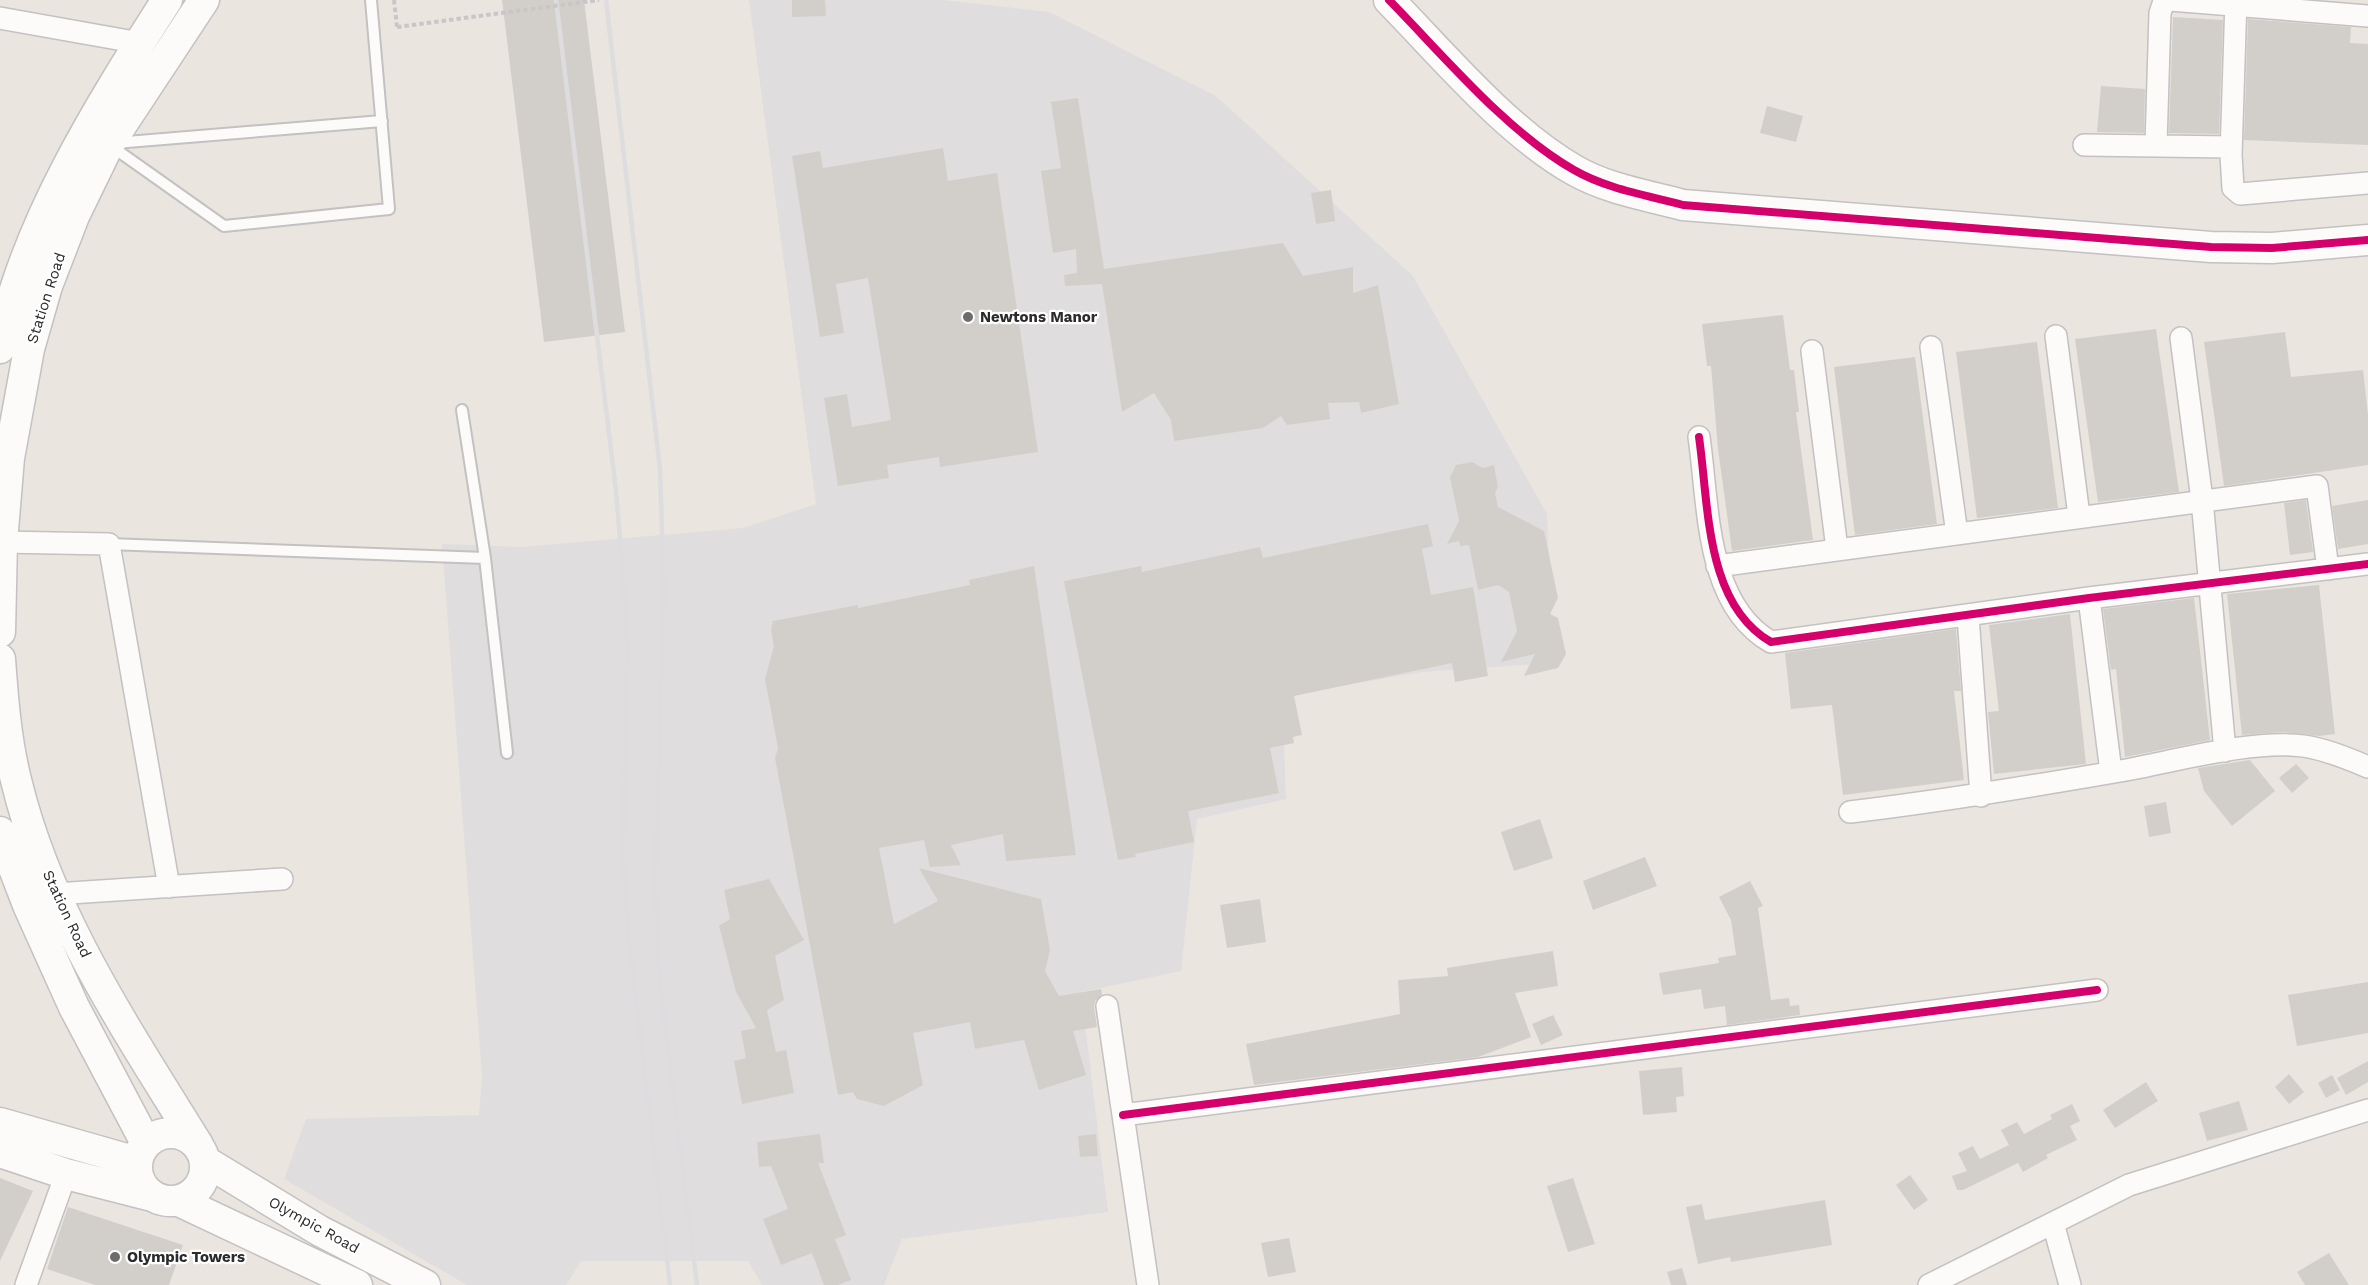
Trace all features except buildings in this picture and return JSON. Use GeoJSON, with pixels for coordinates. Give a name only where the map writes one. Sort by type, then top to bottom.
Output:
{"type":"FeatureCollection","features":[{"type":"Feature","properties":{"kind":"street","name":"Station Road"},"geometry":{"type":"LineString","coordinates":[[0,348],[33,240],[88,129],[167,0]]}},
{"type":"Feature","properties":{"kind":"street","name":"Station Road"},"geometry":{"type":"LineString","coordinates":[[0,632],[1,542],[9,458],[29,349],[47,285],[74,216],[109,144],[204,0]]}},
{"type":"Feature","properties":{"kind":"street"},"geometry":{"type":"LineString","coordinates":[[1389,0],[1526,138],[1575,171],[1617,188],[1683,204],[2211,247],[2272,249],[2368,240]]}},
{"type":"Feature","properties":{"kind":"street"},"geometry":{"type":"LineString","coordinates":[[2156,145],[2160,13],[2163,4],[2170,0],[2236,2],[2368,16]]}},
{"type":"Feature","properties":{"kind":"street"},"geometry":{"type":"LineString","coordinates":[[2236,2],[2231,147],[2233,188],[2240,194],[2368,183]]}},
{"type":"Feature","properties":{"kind":"street"},"geometry":{"type":"LineString","coordinates":[[0,18],[140,43]]}},
{"type":"Feature","properties":{"kind":"street"},"geometry":{"type":"LineString","coordinates":[[2085,145],[2231,147]]}},
{"type":"Feature","properties":{"kind":"street"},"geometry":{"type":"LineString","coordinates":[[2056,336],[2079,516]]}},
{"type":"Feature","properties":{"kind":"street"},"geometry":{"type":"LineString","coordinates":[[2181,338],[2202,500],[2225,751]]}},
{"type":"Feature","properties":{"kind":"street"},"geometry":{"type":"LineString","coordinates":[[1931,347],[1957,534]]}},
{"type":"Feature","properties":{"kind":"street"},"geometry":{"type":"LineString","coordinates":[[1812,351],[1837,549]]}},
{"type":"Feature","properties":{"kind":"street"},"geometry":{"type":"LineString","coordinates":[[1699,437],[1717,566],[1731,603],[1753,632],[1772,642],[2089,598],[2368,564]]}},
{"type":"Feature","properties":{"kind":"street"},"geometry":{"type":"LineString","coordinates":[[1717,566],[2317,486],[2328,569]]}},
{"type":"Feature","properties":{"kind":"street"},"geometry":{"type":"LineString","coordinates":[[1,542],[109,544],[169,886]]}},
{"type":"Feature","properties":{"kind":"street"},"geometry":{"type":"LineString","coordinates":[[2089,598],[2111,772]]}},
{"type":"Feature","properties":{"kind":"street"},"geometry":{"type":"LineString","coordinates":[[1968,616],[1981,796]]}},
{"type":"Feature","properties":{"kind":"street","name":"Station Road"},"geometry":{"type":"LineString","coordinates":[[0,659],[5,725],[16,781],[55,894],[107,996],[202,1153]]}},
{"type":"Feature","properties":{"kind":"street"},"geometry":{"type":"LineString","coordinates":[[1850,813],[1981,796],[2225,751],[2302,746],[2335,754],[2368,767]]}},
{"type":"Feature","properties":{"kind":"street","name":"Station Road"},"geometry":{"type":"LineString","coordinates":[[0,832],[28,905],[141,1153]]}},
{"type":"Feature","properties":{"kind":"street"},"geometry":{"type":"LineString","coordinates":[[55,894],[282,879]]}},
{"type":"Feature","properties":{"kind":"street"},"geometry":{"type":"LineString","coordinates":[[1123,1115],[2097,990]]}},
{"type":"Feature","properties":{"kind":"street"},"geometry":{"type":"LineString","coordinates":[[1107,1006],[1148,1285]]}},
{"type":"Feature","properties":{"kind":"street"},"geometry":{"type":"LineString","coordinates":[[1929,1285],[2129,1185],[2368,1110]]}},
{"type":"Feature","properties":{"kind":"street"},"geometry":{"type":"LineString","coordinates":[[0,1123],[141,1153]]}},
{"type":"Feature","properties":{"kind":"street"},"geometry":{"type":"LineString","coordinates":[[0,1152],[66,1174],[166,1198],[191,1196],[200,1186],[205,1174],[202,1153],[182,1134],[173,1132],[154,1137],[141,1153],[137,1175],[143,1187],[166,1198],[357,1285]]}},
{"type":"Feature","properties":{"kind":"street","name":"Olympic Road"},"geometry":{"type":"LineString","coordinates":[[202,1153],[320,1231],[425,1285]]}},
{"type":"Feature","properties":{"kind":"street"},"geometry":{"type":"LineString","coordinates":[[26,1285],[66,1174]]}},
{"type":"Feature","properties":{"kind":"street"},"geometry":{"type":"LineString","coordinates":[[2054,1223],[2070,1285]]}},
{"type":"Feature","properties":{"kind":"lane"},"geometry":{"type":"LineString","coordinates":[[109,144],[224,226],[390,209],[371,0]]}},
{"type":"Feature","properties":{"kind":"lane"},"geometry":{"type":"LineString","coordinates":[[109,144],[382,121]]}},
{"type":"Feature","properties":{"kind":"lane"},"geometry":{"type":"LineString","coordinates":[[462,410],[485,558],[507,753]]}},
{"type":"Feature","properties":{"kind":"lane"},"geometry":{"type":"LineString","coordinates":[[109,544],[485,558]]}},
{"type":"Feature","properties":{"kind":"path"},"geometry":{"type":"LineString","coordinates":[[394,0],[397,27],[599,0]]}},
{"type":"Feature","properties":{"kind":"shaded area"},"geometry":{"type":"Polygon","coordinates":[[[749,0],[943,0],[1049,12],[1216,96],[1413,276],[1547,514],[1553,663],[1422,672],[1282,696],[1286,799],[1197,819],[1181,971],[1081,992],[1108,1212],[902,1239],[884,1285],[762,1285],[748,1261],[581,1261],[566,1285],[467,1285],[284,1179],[306,1119],[479,1115],[482,1076],[442,544],[521,547],[743,528],[816,504],[749,0]]]}},
{"type":"Feature","properties":{"kind":"railway"},"geometry":{"type":"LineString","coordinates":[[556,0],[616,491],[627,648],[623,856],[628,933],[670,1285]]}},
{"type":"Feature","properties":{"kind":"railway"},"geometry":{"type":"LineString","coordinates":[[606,0],[660,469],[664,594],[655,877],[659,976],[697,1285]]}},
{"type":"Feature","properties":{"kind":"cycle path"},"geometry":{"type":"LineString","coordinates":[[1389,0],[1500,114],[1549,154],[1574,170],[1600,182],[1683,205],[2211,247],[2272,248],[2368,240]]}},
{"type":"Feature","properties":{"kind":"cycle path"},"geometry":{"type":"LineString","coordinates":[[1699,437],[1709,522],[1722,579],[1733,604],[1749,625],[1771,642],[2089,598],[2368,564]]}},
{"type":"Feature","properties":{"kind":"cycle path"},"geometry":{"type":"LineString","coordinates":[[1123,1115],[2097,990]]}},
{"type":"Feature","properties":{"kind":"place","name":"Newtons Manor"},"geometry":{"type":"Point","coordinates":[968,317]}},
{"type":"Feature","properties":{"kind":"place","name":"Olympic Towers"},"geometry":{"type":"Point","coordinates":[115,1257]}}]}
